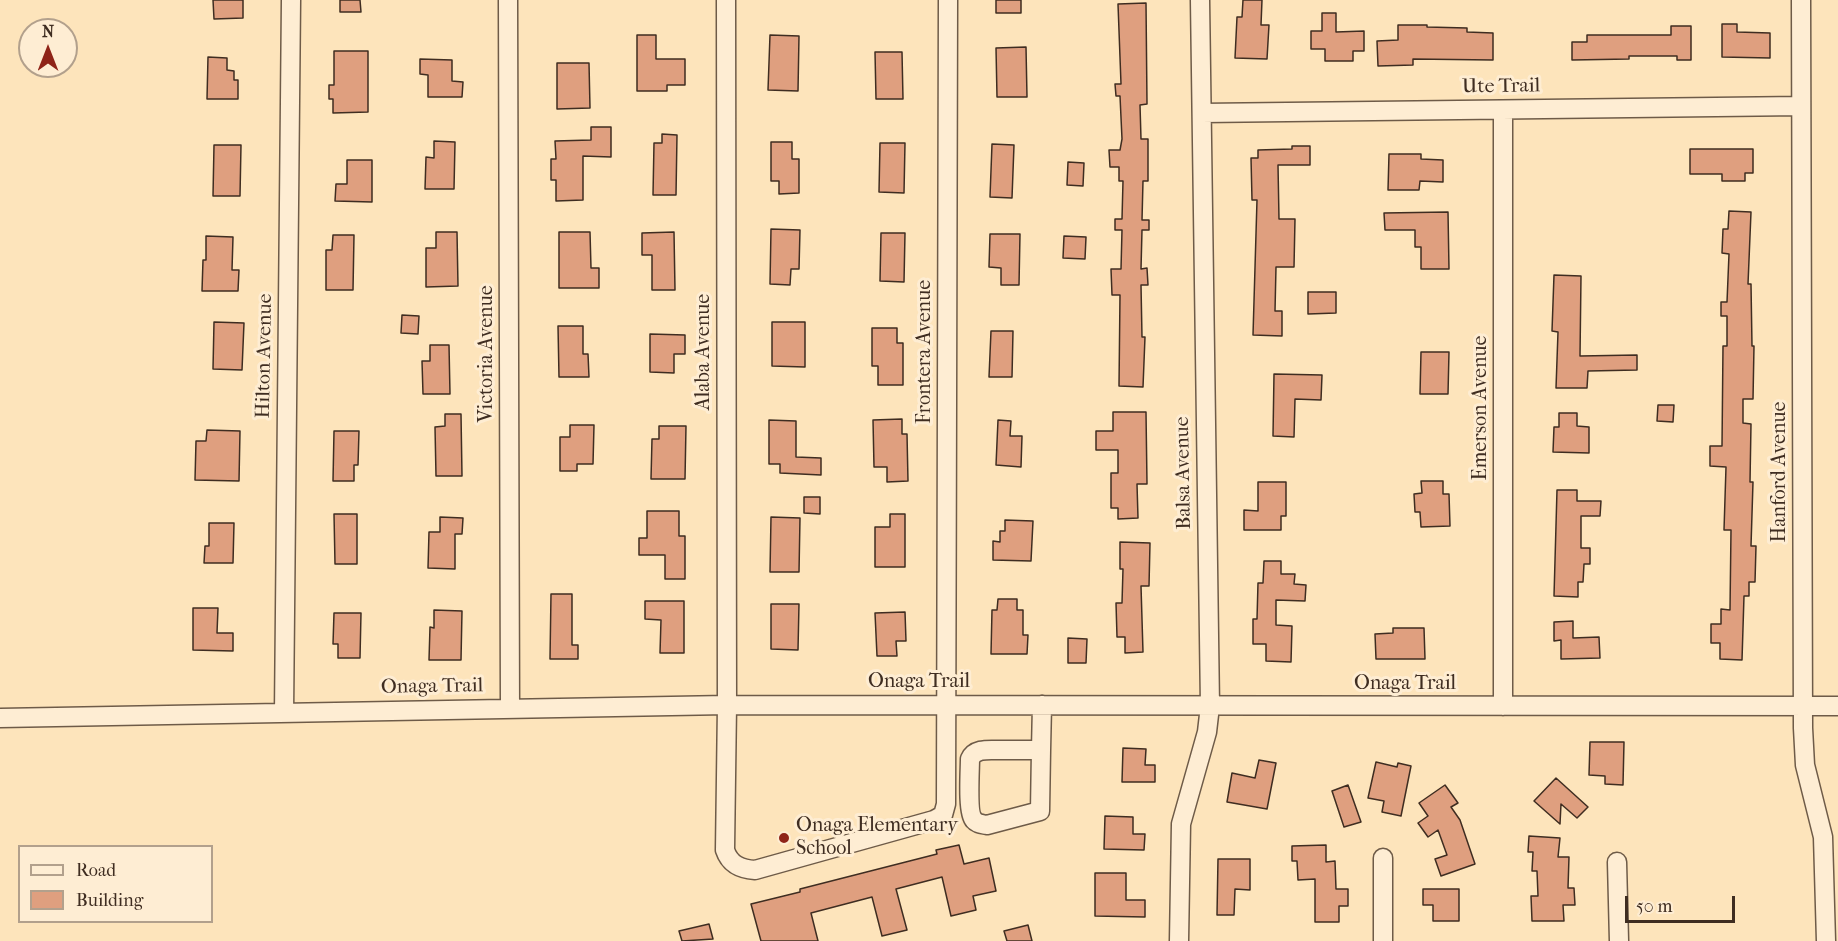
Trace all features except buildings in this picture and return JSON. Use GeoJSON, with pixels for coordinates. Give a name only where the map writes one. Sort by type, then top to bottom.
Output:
{"type":"FeatureCollection","features":[{"type":"Feature","properties":{"kind":"street","name":"Hilton Avenue"},"geometry":{"type":"LineString","coordinates":[[284,713],[291,0]]}},
{"type":"Feature","properties":{"kind":"street","name":"Victoria Avenue"},"geometry":{"type":"LineString","coordinates":[[508,0],[510,708]]}},
{"type":"Feature","properties":{"kind":"street","name":"Alaba Avenue"},"geometry":{"type":"LineString","coordinates":[[726,0],[727,705],[725,850],[728,858],[744,869],[755,870],[934,820],[943,814],[948,792],[947,705]]}},
{"type":"Feature","properties":{"kind":"street","name":"Frontera Avenue"},"geometry":{"type":"LineString","coordinates":[[947,705],[948,0]]}},
{"type":"Feature","properties":{"kind":"street","name":"Balsa Avenue"},"geometry":{"type":"LineString","coordinates":[[1179,941],[1181,824],[1206,732],[1210,706],[1200,0]]}},
{"type":"Feature","properties":{"kind":"street","name":"Hanford Avenue"},"geometry":{"type":"LineString","coordinates":[[1801,0],[1805,765],[1822,837],[1826,941]]}},
{"type":"Feature","properties":{"kind":"street","name":"Ute Trail"},"geometry":{"type":"LineString","coordinates":[[1202,113],[1801,106]]}},
{"type":"Feature","properties":{"kind":"street","name":"Emerson Avenue"},"geometry":{"type":"LineString","coordinates":[[1503,110],[1503,706]]}},
{"type":"Feature","properties":{"kind":"street","name":"Onaga Trail"},"geometry":{"type":"LineString","coordinates":[[0,718],[727,705],[1838,706]]}},
{"type":"Feature","properties":{"kind":"street"},"geometry":{"type":"LineString","coordinates":[[1041,750],[974,752],[971,756],[971,814],[976,823],[987,825],[1040,811],[1042,705]]}},
{"type":"Feature","properties":{"kind":"street"},"geometry":{"type":"LineString","coordinates":[[1383,858],[1383,941]]}},
{"type":"Feature","properties":{"kind":"street"},"geometry":{"type":"LineString","coordinates":[[1617,861],[1619,941]]}},
{"type":"Feature","properties":{"kind":"place","name":"Onaga Elementary School"},"geometry":{"type":"Point","coordinates":[784,838]}}]}
